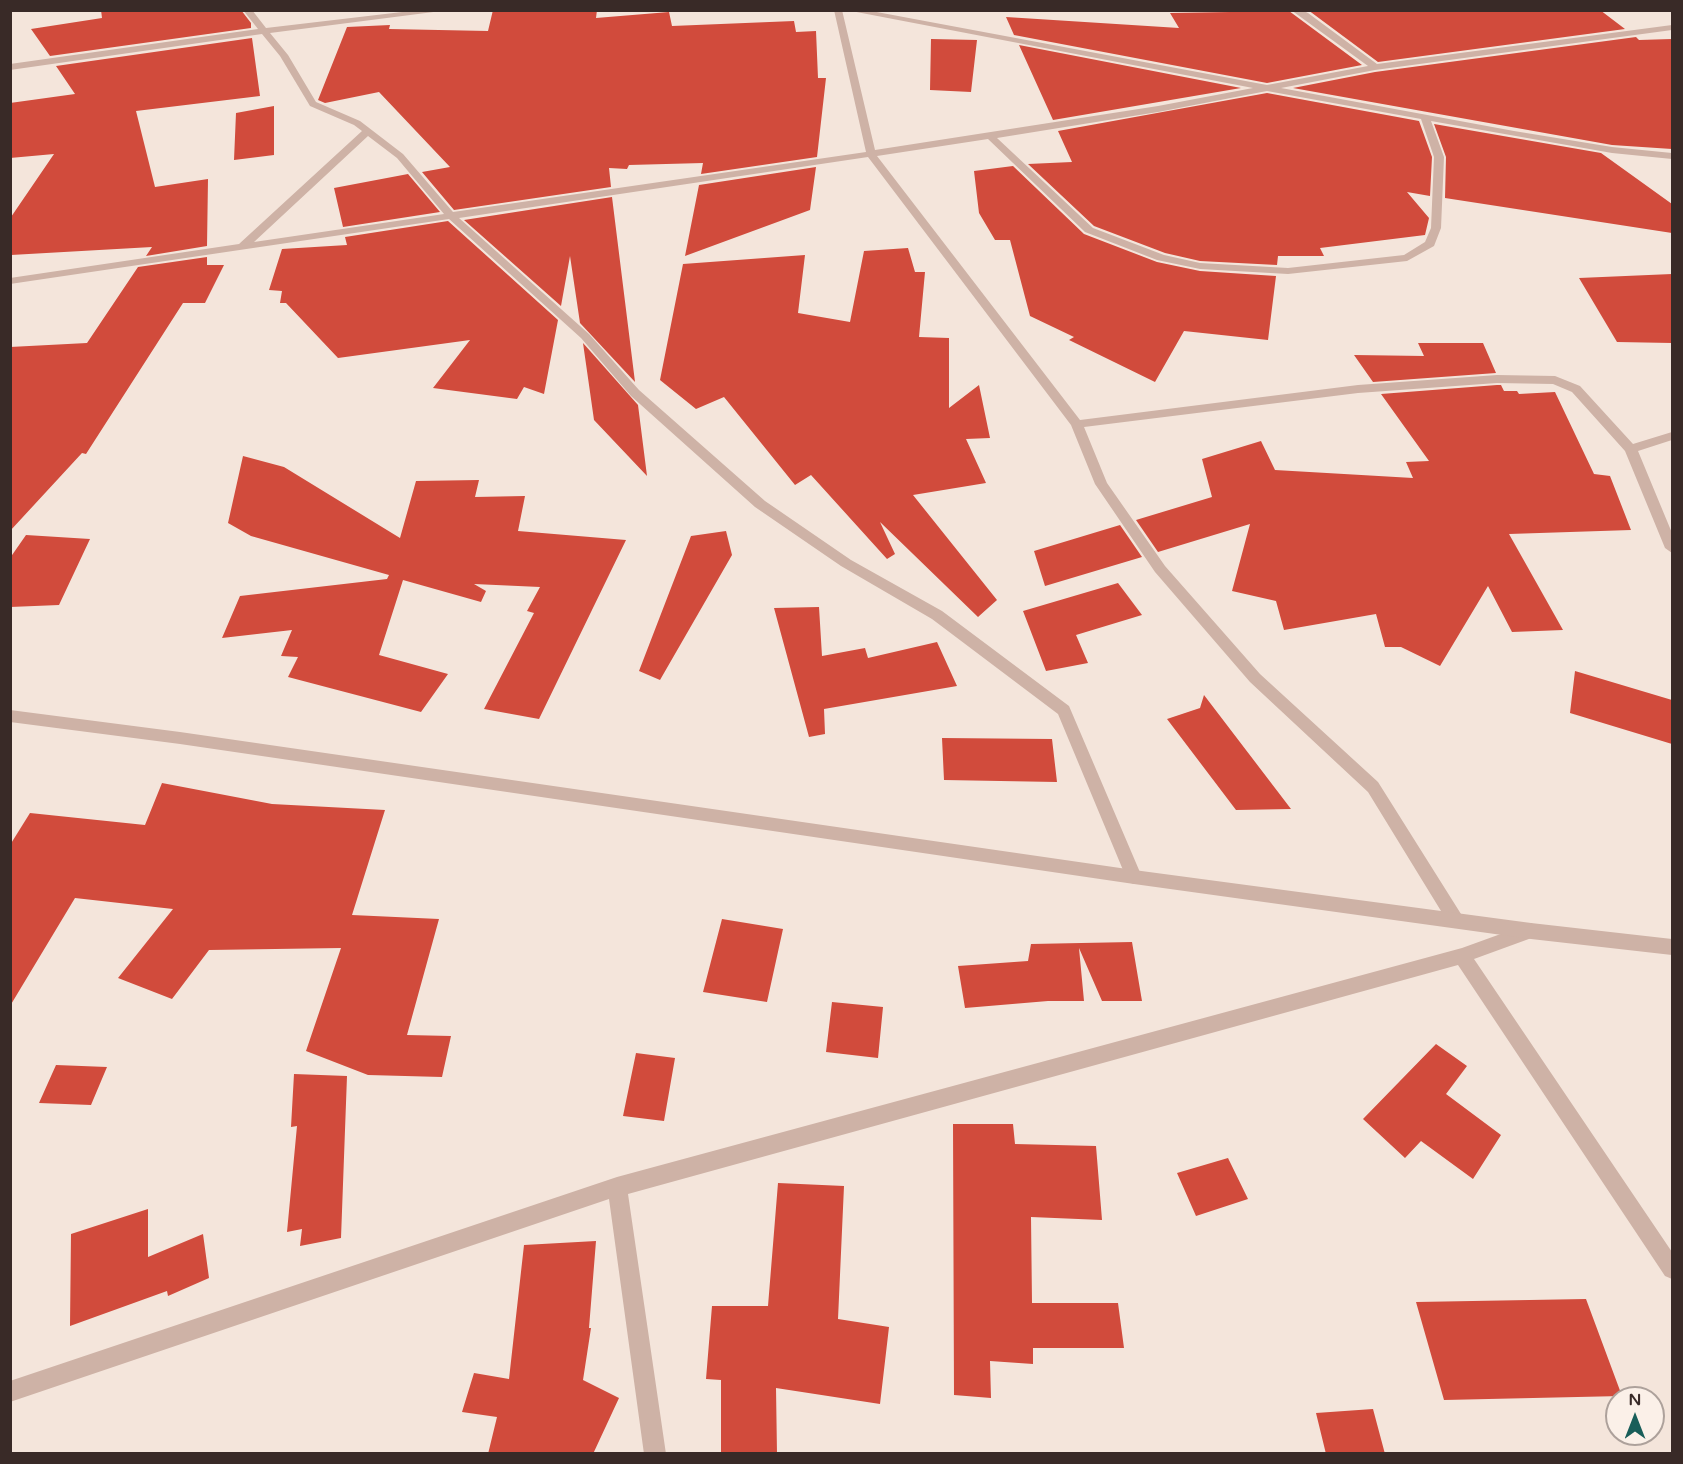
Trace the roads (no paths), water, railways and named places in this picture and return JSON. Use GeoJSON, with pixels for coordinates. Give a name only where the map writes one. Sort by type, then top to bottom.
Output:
{"type":"FeatureCollection","features":[{"type":"Feature","properties":{"kind":"street"},"geometry":{"type":"LineString","coordinates":[[247,10],[284,54],[313,104],[357,123],[400,156],[451,216],[585,336],[635,393],[760,504],[846,563],[937,615],[1064,710],[1134,877]]}},
{"type":"Feature","properties":{"kind":"street"},"geometry":{"type":"LineString","coordinates":[[10,67],[263,31],[403,13],[445,10]]}},
{"type":"Feature","properties":{"kind":"street"},"geometry":{"type":"LineString","coordinates":[[837,10],[872,154],[1077,424],[1101,484],[1160,569],[1255,678],[1373,787],[1455,919]]}},
{"type":"Feature","properties":{"kind":"street"},"geometry":{"type":"LineString","coordinates":[[850,10],[1425,117],[1612,150],[1672,156]]}},
{"type":"Feature","properties":{"kind":"street"},"geometry":{"type":"LineString","coordinates":[[1295,10],[1375,67]]}},
{"type":"Feature","properties":{"kind":"street"},"geometry":{"type":"LineString","coordinates":[[10,281],[990,136],[1158,109],[1375,67],[1672,27]]}},
{"type":"Feature","properties":{"kind":"street"},"geometry":{"type":"LineString","coordinates":[[990,136],[1089,230],[1161,258],[1200,266],[1288,271],[1407,258],[1430,244],[1437,228],[1439,157],[1425,117]]}},
{"type":"Feature","properties":{"kind":"street"},"geometry":{"type":"LineString","coordinates":[[242,247],[368,131]]}},
{"type":"Feature","properties":{"kind":"street"},"geometry":{"type":"LineString","coordinates":[[1077,424],[1369,388],[1486,380],[1555,380],[1576,389],[1631,449],[1672,548]]}},
{"type":"Feature","properties":{"kind":"street"},"geometry":{"type":"LineString","coordinates":[[1631,449],[1672,436]]}},
{"type":"Feature","properties":{"kind":"street"},"geometry":{"type":"LineString","coordinates":[[10,716],[192,739],[1134,877],[1531,931],[1672,947]]}},
{"type":"Feature","properties":{"kind":"street"},"geometry":{"type":"LineString","coordinates":[[10,1392],[617,1187],[1462,956],[1531,931]]}},
{"type":"Feature","properties":{"kind":"street"},"geometry":{"type":"LineString","coordinates":[[1462,956],[1672,1269]]}},
{"type":"Feature","properties":{"kind":"street"},"geometry":{"type":"LineString","coordinates":[[617,1187],[654,1454]]}}]}
